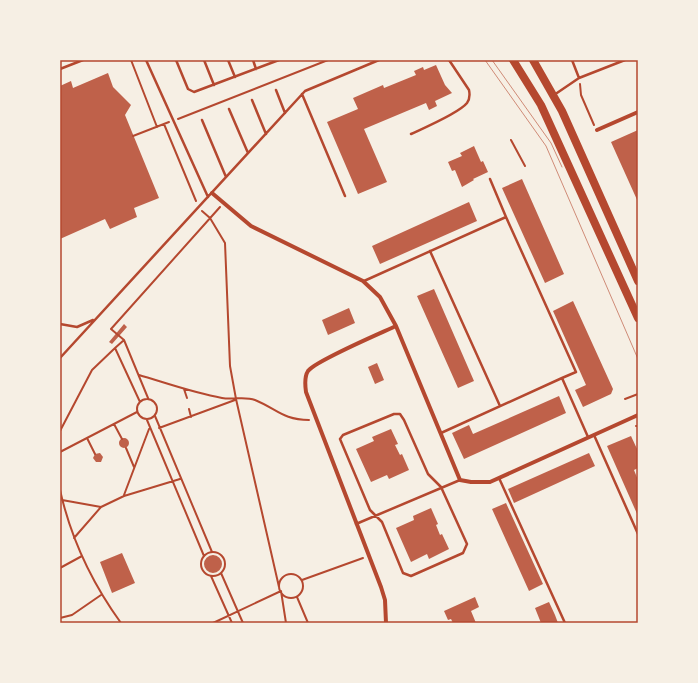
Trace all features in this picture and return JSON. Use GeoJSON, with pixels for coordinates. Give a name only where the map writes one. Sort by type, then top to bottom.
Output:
{"type":"FeatureCollection","features":[{"type":"Feature","properties":{"kind":"main road"},"geometry":{"type":"LineString","coordinates":[[513,60],[541,104],[638,318]]}},
{"type":"Feature","properties":{"kind":"main road"},"geometry":{"type":"LineString","coordinates":[[533,60],[554,95],[638,281]]}},
{"type":"Feature","properties":{"kind":"street"},"geometry":{"type":"LineString","coordinates":[[597,130],[638,112]]}},
{"type":"Feature","properties":{"kind":"street"},"geometry":{"type":"LineString","coordinates":[[212,192],[251,226],[363,281],[380,298],[396,326],[460,480],[471,482],[490,482],[638,415]]}},
{"type":"Feature","properties":{"kind":"street"},"geometry":{"type":"LineString","coordinates":[[386,623],[385,600],[306,392],[306,377],[308,371],[319,362],[396,326]]}},
{"type":"Feature","properties":{"kind":"lane"},"geometry":{"type":"LineString","coordinates":[[60,69],[83,60]]}},
{"type":"Feature","properties":{"kind":"lane"},"geometry":{"type":"LineString","coordinates":[[146,60],[208,197]]}},
{"type":"Feature","properties":{"kind":"lane"},"geometry":{"type":"LineString","coordinates":[[176,60],[185,85],[190,92],[196,92],[277,60]]}},
{"type":"Feature","properties":{"kind":"lane"},"geometry":{"type":"LineString","coordinates":[[204,60],[214,85]]}},
{"type":"Feature","properties":{"kind":"lane"},"geometry":{"type":"LineString","coordinates":[[228,60],[235,77]]}},
{"type":"Feature","properties":{"kind":"lane"},"geometry":{"type":"LineString","coordinates":[[253,60],[256,69]]}},
{"type":"Feature","properties":{"kind":"lane"},"geometry":{"type":"LineString","coordinates":[[60,358],[302,94],[313,86],[379,60]]}},
{"type":"Feature","properties":{"kind":"lane"},"geometry":{"type":"LineString","coordinates":[[410,134],[459,110],[467,103],[470,96],[469,90],[449,60]]}},
{"type":"Feature","properties":{"kind":"lane"},"geometry":{"type":"LineString","coordinates":[[572,60],[579,78]]}},
{"type":"Feature","properties":{"kind":"lane"},"geometry":{"type":"LineString","coordinates":[[554,95],[579,78],[625,60]]}},
{"type":"Feature","properties":{"kind":"lane"},"geometry":{"type":"LineString","coordinates":[[276,90],[285,113]]}},
{"type":"Feature","properties":{"kind":"lane"},"geometry":{"type":"LineString","coordinates":[[302,94],[345,196]]}},
{"type":"Feature","properties":{"kind":"lane"},"geometry":{"type":"LineString","coordinates":[[252,100],[266,134]]}},
{"type":"Feature","properties":{"kind":"lane"},"geometry":{"type":"LineString","coordinates":[[229,109],[248,153]]}},
{"type":"Feature","properties":{"kind":"lane"},"geometry":{"type":"LineString","coordinates":[[202,120],[226,177]]}},
{"type":"Feature","properties":{"kind":"lane"},"geometry":{"type":"LineString","coordinates":[[441,433],[576,372],[490,179]]}},
{"type":"Feature","properties":{"kind":"lane"},"geometry":{"type":"LineString","coordinates":[[363,281],[506,216]]}},
{"type":"Feature","properties":{"kind":"lane"},"geometry":{"type":"LineString","coordinates":[[430,251],[500,406]]}},
{"type":"Feature","properties":{"kind":"lane"},"geometry":{"type":"LineString","coordinates":[[60,324],[77,327],[96,319]]}},
{"type":"Feature","properties":{"kind":"lane"},"geometry":{"type":"LineString","coordinates":[[562,378],[588,437]]}},
{"type":"Feature","properties":{"kind":"lane"},"geometry":{"type":"LineString","coordinates":[[394,414],[400,414],[428,474],[441,487],[467,544],[466,549],[463,553],[412,576],[403,573],[382,522],[370,510],[340,439],[343,435],[394,414]]}},
{"type":"Feature","properties":{"kind":"lane"},"geometry":{"type":"LineString","coordinates":[[593,435],[638,534]]}},
{"type":"Feature","properties":{"kind":"lane"},"geometry":{"type":"LineString","coordinates":[[499,478],[565,623]]}},
{"type":"Feature","properties":{"kind":"lane"},"geometry":{"type":"LineString","coordinates":[[356,524],[460,480]]}},
{"type":"Feature","properties":{"kind":"path"},"geometry":{"type":"LineString","coordinates":[[131,60],[157,127]]}},
{"type":"Feature","properties":{"kind":"path"},"geometry":{"type":"LineString","coordinates":[[134,136],[328,60]]}},
{"type":"Feature","properties":{"kind":"path"},"geometry":{"type":"LineString","coordinates":[[579,78],[581,95],[597,130]]}},
{"type":"Feature","properties":{"kind":"path"},"geometry":{"type":"LineString","coordinates":[[164,124],[198,207],[210,218],[225,243],[230,366],[236,399],[280,589],[286,623]]}},
{"type":"Feature","properties":{"kind":"path"},"geometry":{"type":"LineString","coordinates":[[511,140],[525,166]]}},
{"type":"Feature","properties":{"kind":"path"},"geometry":{"type":"LineString","coordinates":[[137,412],[142,419],[147,420],[155,416],[158,410],[157,405],[148,398],[124,340],[111,329],[224,203]]}},
{"type":"Feature","properties":{"kind":"path"},"geometry":{"type":"LineString","coordinates":[[60,431],[92,370],[124,340]]}},
{"type":"Feature","properties":{"kind":"path"},"geometry":{"type":"LineString","coordinates":[[60,452],[137,412],[140,402],[115,348]]}},
{"type":"Feature","properties":{"kind":"path"},"geometry":{"type":"LineString","coordinates":[[139,375],[184,389],[223,398],[245,398],[256,400],[286,417],[295,420],[309,420]]}},
{"type":"Feature","properties":{"kind":"path"},"geometry":{"type":"LineString","coordinates":[[184,389],[187,398]]}},
{"type":"Feature","properties":{"kind":"path"},"geometry":{"type":"LineString","coordinates":[[625,399],[638,394]]}},
{"type":"Feature","properties":{"kind":"path"},"geometry":{"type":"LineString","coordinates":[[140,402],[148,398]]}},
{"type":"Feature","properties":{"kind":"path"},"geometry":{"type":"LineString","coordinates":[[159,428],[236,399]]}},
{"type":"Feature","properties":{"kind":"path"},"geometry":{"type":"LineString","coordinates":[[189,409],[190,416]]}},
{"type":"Feature","properties":{"kind":"path"},"geometry":{"type":"LineString","coordinates":[[155,416],[180,479],[212,552]]}},
{"type":"Feature","properties":{"kind":"path"},"geometry":{"type":"LineString","coordinates":[[147,420],[149,429],[204,556]]}},
{"type":"Feature","properties":{"kind":"path"},"geometry":{"type":"LineString","coordinates":[[114,424],[122,439]]}},
{"type":"Feature","properties":{"kind":"path"},"geometry":{"type":"LineString","coordinates":[[124,496],[149,429]]}},
{"type":"Feature","properties":{"kind":"path"},"geometry":{"type":"LineString","coordinates":[[87,438],[95,454]]}},
{"type":"Feature","properties":{"kind":"path"},"geometry":{"type":"LineString","coordinates":[[126,448],[134,467]]}},
{"type":"Feature","properties":{"kind":"path"},"geometry":{"type":"LineString","coordinates":[[74,538],[101,506],[124,496],[180,479]]}},
{"type":"Feature","properties":{"kind":"path"},"geometry":{"type":"LineString","coordinates":[[60,490],[74,538],[82,556],[101,595],[121,623]]}},
{"type":"Feature","properties":{"kind":"path"},"geometry":{"type":"LineString","coordinates":[[62,500],[101,506]]}},
{"type":"Feature","properties":{"kind":"path"},"geometry":{"type":"LineString","coordinates":[[232,623],[211,576],[204,572],[202,568],[201,560],[204,556],[212,552],[216,552],[224,558],[222,573],[243,623]]}},
{"type":"Feature","properties":{"kind":"path"},"geometry":{"type":"LineString","coordinates":[[60,568],[82,556]]}},
{"type":"Feature","properties":{"kind":"path"},"geometry":{"type":"LineString","coordinates":[[302,580],[369,556]]}},
{"type":"Feature","properties":{"kind":"path"},"geometry":{"type":"LineString","coordinates":[[211,576],[222,573]]}},
{"type":"Feature","properties":{"kind":"path"},"geometry":{"type":"LineString","coordinates":[[288,575],[296,575],[302,580],[303,588],[296,597],[286,596],[280,589],[281,580],[288,575]]}},
{"type":"Feature","properties":{"kind":"path"},"geometry":{"type":"LineString","coordinates":[[213,623],[280,589]]}},
{"type":"Feature","properties":{"kind":"path"},"geometry":{"type":"LineString","coordinates":[[60,618],[72,615],[101,595]]}},
{"type":"Feature","properties":{"kind":"path"},"geometry":{"type":"LineString","coordinates":[[296,597],[308,623]]}},
{"type":"Feature","properties":{"kind":"building"},"geometry":{"type":"Polygon","coordinates":[[[436,65],[445,85],[452,93],[435,101],[437,106],[429,110],[426,103],[364,129],[387,182],[358,194],[327,122],[358,109],[353,98],[383,85],[384,88],[416,75],[414,71],[423,67],[424,70],[436,65]]]}},
{"type":"Feature","properties":{"kind":"building"},"geometry":{"type":"Polygon","coordinates":[[[108,73],[113,87],[131,105],[125,115],[159,198],[134,208],[137,217],[110,229],[105,219],[60,239],[60,86],[71,81],[73,88],[108,73]]]}},
{"type":"Feature","properties":{"kind":"building"},"geometry":{"type":"Polygon","coordinates":[[[638,130],[637,155],[638,202],[611,142],[638,130]]]}},
{"type":"Feature","properties":{"kind":"building"},"geometry":{"type":"Polygon","coordinates":[[[474,146],[481,162],[483,161],[488,172],[473,179],[474,180],[462,187],[455,170],[452,171],[448,162],[462,156],[460,153],[474,146]]]}},
{"type":"Feature","properties":{"kind":"building"},"geometry":{"type":"Polygon","coordinates":[[[522,179],[564,274],[545,283],[502,188],[522,179]]]}},
{"type":"Feature","properties":{"kind":"building"},"geometry":{"type":"Polygon","coordinates":[[[469,202],[477,221],[380,264],[372,246],[469,202]]]}},
{"type":"Feature","properties":{"kind":"building"},"geometry":{"type":"Polygon","coordinates":[[[434,289],[474,381],[458,388],[417,296],[434,289]]]}},
{"type":"Feature","properties":{"kind":"building"},"geometry":{"type":"Polygon","coordinates":[[[573,301],[613,389],[611,394],[583,407],[575,390],[586,385],[553,311],[573,301]]]}},
{"type":"Feature","properties":{"kind":"building"},"geometry":{"type":"Polygon","coordinates":[[[349,308],[355,323],[328,335],[322,320],[349,308]]]}},
{"type":"Feature","properties":{"kind":"building"},"geometry":{"type":"Polygon","coordinates":[[[124,324],[127,327],[112,344],[109,342],[124,324]]]}},
{"type":"Feature","properties":{"kind":"building"},"geometry":{"type":"Polygon","coordinates":[[[377,363],[384,380],[375,384],[368,367],[377,363]]]}},
{"type":"Feature","properties":{"kind":"building"},"geometry":{"type":"Polygon","coordinates":[[[559,396],[566,413],[464,459],[452,433],[469,425],[473,434],[559,396]]]}},
{"type":"Feature","properties":{"kind":"building"},"geometry":{"type":"Polygon","coordinates":[[[391,429],[398,444],[395,445],[400,455],[402,454],[409,470],[389,479],[387,475],[371,482],[356,449],[374,441],[372,437],[391,429]]]}},
{"type":"Feature","properties":{"kind":"building"},"geometry":{"type":"Polygon","coordinates":[[[631,436],[638,451],[638,468],[634,470],[638,480],[638,516],[607,446],[631,436]]]}},
{"type":"Feature","properties":{"kind":"building"},"geometry":{"type":"Polygon","coordinates":[[[124,438],[129,443],[124,448],[119,443],[124,438]]]}},
{"type":"Feature","properties":{"kind":"building"},"geometry":{"type":"Polygon","coordinates":[[[100,453],[103,457],[101,462],[96,462],[93,458],[95,454],[100,453]]]}},
{"type":"Feature","properties":{"kind":"building"},"geometry":{"type":"Polygon","coordinates":[[[589,453],[595,466],[514,503],[508,489],[589,453]]]}},
{"type":"Feature","properties":{"kind":"building"},"geometry":{"type":"Polygon","coordinates":[[[506,503],[543,584],[529,591],[492,509],[506,503]]]}},
{"type":"Feature","properties":{"kind":"building"},"geometry":{"type":"Polygon","coordinates":[[[431,508],[438,524],[436,525],[440,535],[442,534],[449,549],[429,559],[427,554],[411,562],[396,528],[414,520],[413,516],[431,508]]]}},
{"type":"Feature","properties":{"kind":"building"},"geometry":{"type":"Polygon","coordinates":[[[122,553],[135,583],[112,593],[100,562],[122,553]]]}},
{"type":"Feature","properties":{"kind":"building"},"geometry":{"type":"Polygon","coordinates":[[[213,555],[219,558],[222,564],[219,570],[213,573],[207,570],[204,564],[207,558],[213,555]]]}},
{"type":"Feature","properties":{"kind":"building"},"geometry":{"type":"Polygon","coordinates":[[[475,597],[479,607],[471,611],[476,623],[453,623],[451,619],[448,620],[444,611],[475,597]]]}},
{"type":"Feature","properties":{"kind":"building"},"geometry":{"type":"Polygon","coordinates":[[[549,602],[558,623],[541,623],[535,608],[549,602]]]}},
{"type":"Feature","properties":{"kind":"tram line"},"geometry":{"type":"LineString","coordinates":[[485,60],[546,146],[638,359]]}},
{"type":"Feature","properties":{"kind":"tram line"},"geometry":{"type":"LineString","coordinates":[[492,60],[551,143],[562,167]]}}]}
